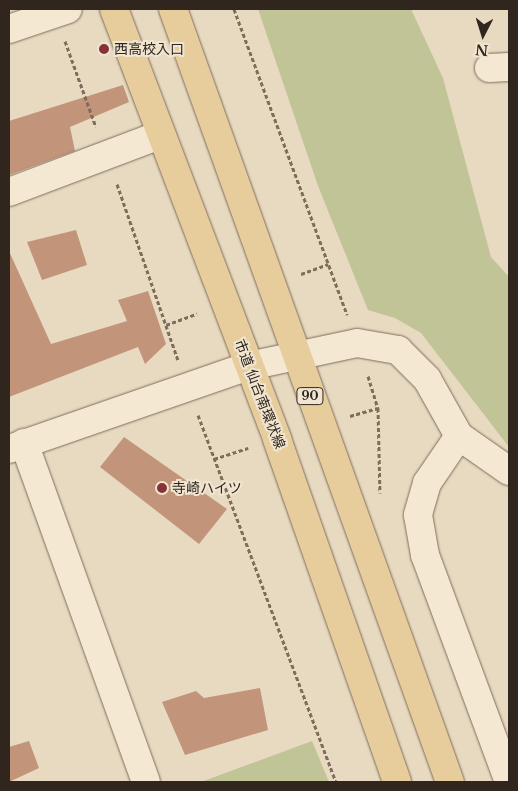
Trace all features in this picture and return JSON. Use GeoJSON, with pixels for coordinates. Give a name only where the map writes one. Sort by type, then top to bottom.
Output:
{"type":"FeatureCollection","features":[{"type":"Feature","properties":{"kind":"main road","name":"市道 仙台南環状線"},"geometry":{"type":"LineString","coordinates":[[114,9],[249,366],[397,782]]}},
{"type":"Feature","properties":{"kind":"main road","name":"90"},"geometry":{"type":"LineString","coordinates":[[173,9],[294,354],[450,782]]}},
{"type":"Feature","properties":{"kind":"street"},"geometry":{"type":"LineString","coordinates":[[9,29],[68,9]]}},
{"type":"Feature","properties":{"kind":"street"},"geometry":{"type":"LineString","coordinates":[[9,192],[160,134]]}},
{"type":"Feature","properties":{"kind":"street"},"geometry":{"type":"LineString","coordinates":[[146,782],[16,446],[249,366],[294,354],[358,342],[398,350],[427,378],[459,436],[509,471]]}},
{"type":"Feature","properties":{"kind":"street"},"geometry":{"type":"LineString","coordinates":[[459,436],[426,483],[418,514],[425,555],[509,782]]}},
{"type":"Feature","properties":{"kind":"path"},"geometry":{"type":"LineString","coordinates":[[234,9],[358,342],[378,408],[384,504]]}},
{"type":"Feature","properties":{"kind":"green space"},"geometry":{"type":"Polygon","coordinates":[[[258,9],[411,9],[443,78],[491,257],[509,277],[509,447],[421,333],[395,318],[368,310],[318,186],[258,9]]]}},
{"type":"Feature","properties":{"kind":"green space"},"geometry":{"type":"Polygon","coordinates":[[[312,741],[329,782],[201,782],[312,741]]]}},
{"type":"Feature","properties":{"kind":"building"},"geometry":{"type":"Polygon","coordinates":[[[123,85],[129,102],[70,127],[75,151],[9,175],[9,121],[123,85]]]}},
{"type":"Feature","properties":{"kind":"building"},"geometry":{"type":"Polygon","coordinates":[[[76,230],[87,265],[42,280],[27,242],[76,230]]]}},
{"type":"Feature","properties":{"kind":"building"},"geometry":{"type":"Polygon","coordinates":[[[9,251],[51,344],[127,321],[118,300],[148,291],[166,344],[145,364],[138,347],[9,397],[9,251]]]}},
{"type":"Feature","properties":{"kind":"building","name":"寺崎ハイツ"},"geometry":{"type":"Polygon","coordinates":[[[124,437],[227,509],[199,544],[100,467],[124,437]]]}},
{"type":"Feature","properties":{"kind":"building"},"geometry":{"type":"Polygon","coordinates":[[[260,688],[268,730],[185,755],[162,702],[196,691],[204,698],[260,688]]]}},
{"type":"Feature","properties":{"kind":"building"},"geometry":{"type":"Polygon","coordinates":[[[29,741],[39,768],[9,782],[9,747],[29,741]]]}},
{"type":"Feature","properties":{"kind":"place","name":"西高校入口"},"geometry":{"type":"Point","coordinates":[104,49]}},
{"type":"Feature","properties":{"kind":"place","name":"寺崎ハイツ"},"geometry":{"type":"Point","coordinates":[162,488]}}]}
